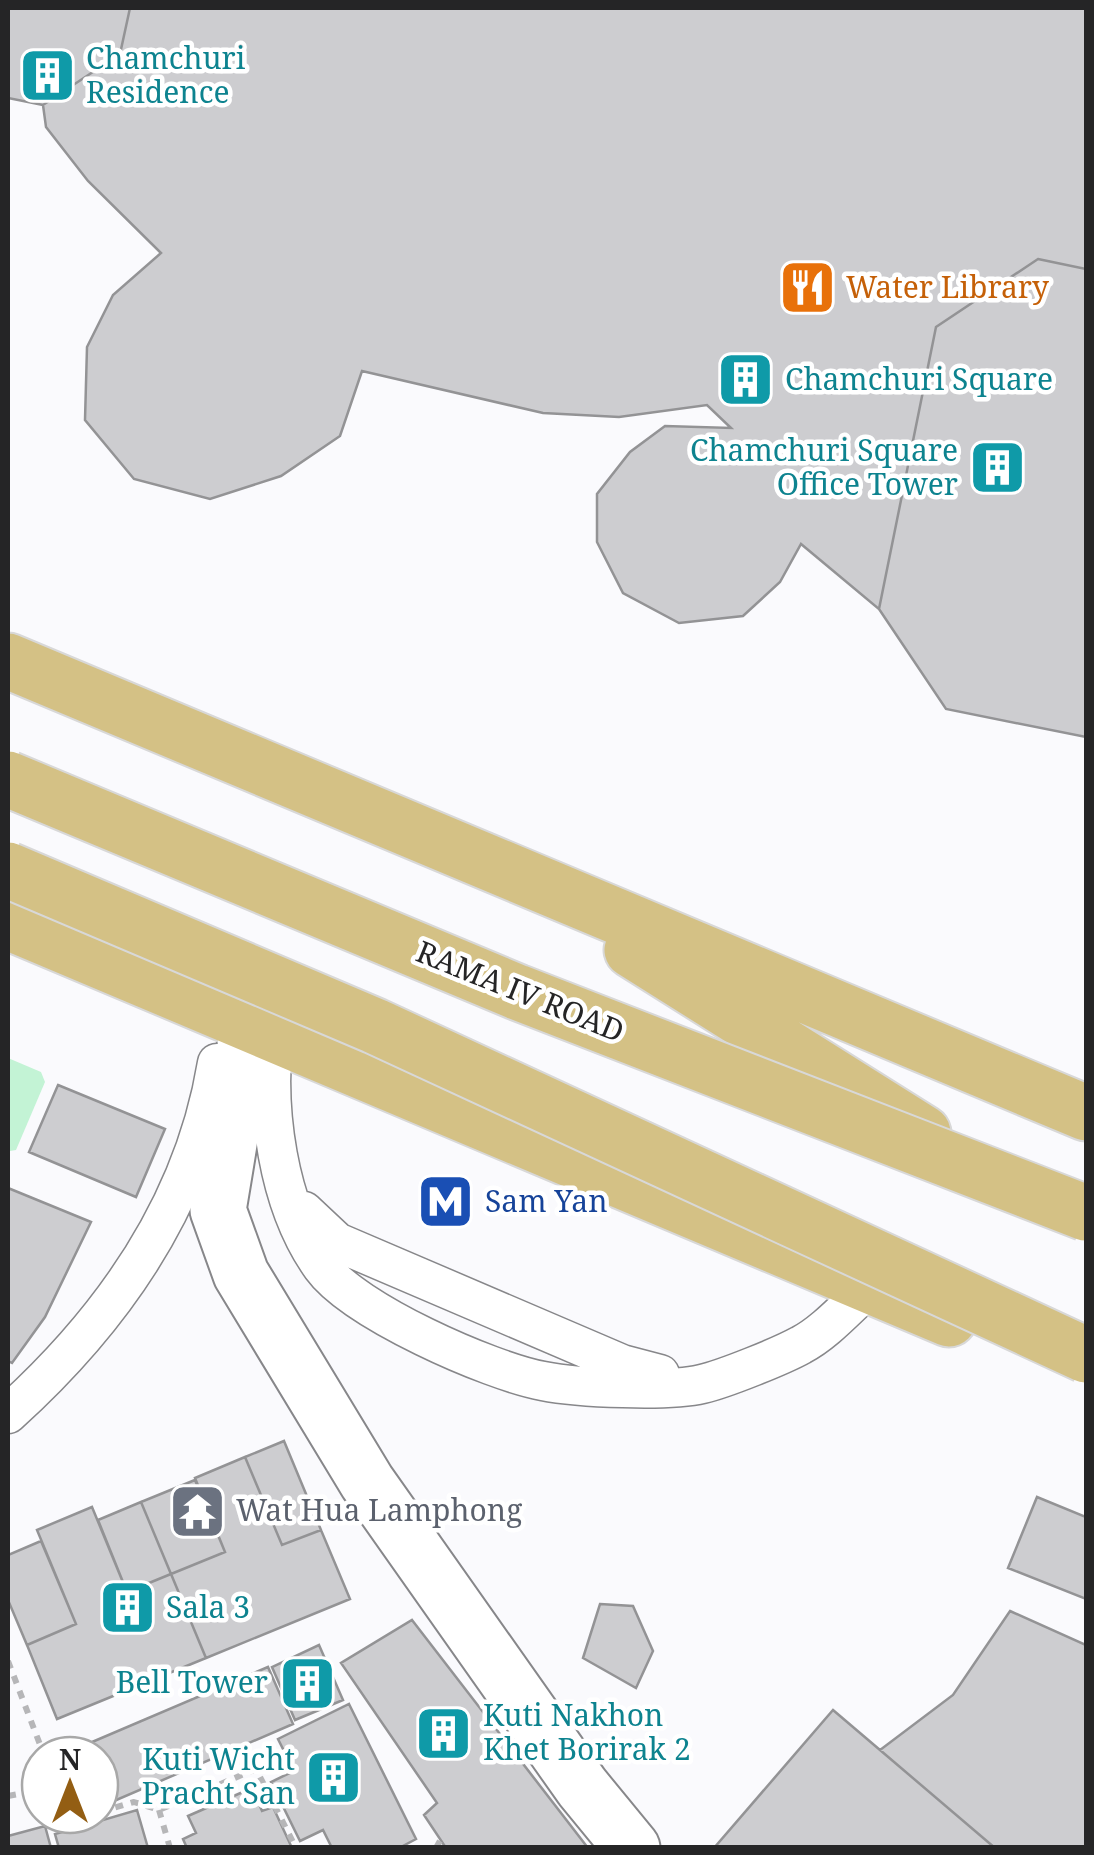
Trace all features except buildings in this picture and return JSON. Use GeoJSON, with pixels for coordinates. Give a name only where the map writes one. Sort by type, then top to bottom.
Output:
{"type":"FeatureCollection","features":[{"type":"Feature","properties":{"kind":"main road","name":"RAMA IV ROAD"},"geometry":{"type":"LineString","coordinates":[[8,660],[1086,1113]]}},
{"type":"Feature","properties":{"kind":"main road","name":"RAMA IV ROAD"},"geometry":{"type":"LineString","coordinates":[[8,780],[517,992],[1086,1216]]}},
{"type":"Feature","properties":{"kind":"main road"},"geometry":{"type":"LineString","coordinates":[[8,870],[374,1026],[1086,1355]]}},
{"type":"Feature","properties":{"kind":"main road","name":"RAMA IV ROAD"},"geometry":{"type":"LineString","coordinates":[[508,870],[846,1088],[1086,1216]]}},
{"type":"Feature","properties":{"kind":"main road"},"geometry":{"type":"LineString","coordinates":[[8,922],[1086,1377]]}},
{"type":"Feature","properties":{"kind":"main road"},"geometry":{"type":"LineString","coordinates":[[418,1094],[823,1233],[1086,1333]]}},
{"type":"Feature","properties":{"kind":"street"},"geometry":{"type":"LineString","coordinates":[[249,1023],[218,1210],[241,1274],[368,1482],[582,1786],[632,1848]]}},
{"type":"Feature","properties":{"kind":"lane"},"geometry":{"type":"LineString","coordinates":[[249,1023],[268,1078],[276,1152],[289,1197],[323,1268],[400,1328],[542,1381],[614,1386],[701,1384],[802,1345],[871,1286]]}},
{"type":"Feature","properties":{"kind":"lane"},"geometry":{"type":"LineString","coordinates":[[8,1414],[112,1307],[184,1182],[212,1096],[249,1023]]}},
{"type":"Feature","properties":{"kind":"lane"},"geometry":{"type":"LineString","coordinates":[[289,1197],[336,1242],[622,1364],[701,1384]]}},
{"type":"Feature","properties":{"kind":"path"},"geometry":{"type":"LineString","coordinates":[[8,1661],[36,1735]]}},
{"type":"Feature","properties":{"kind":"path"},"geometry":{"type":"LineString","coordinates":[[120,1806],[134,1802],[160,1810],[256,1769],[296,1848]]}},
{"type":"Feature","properties":{"kind":"path"},"geometry":{"type":"LineString","coordinates":[[160,1810],[170,1848]]}},
{"type":"Feature","properties":{"kind":"path"},"geometry":{"type":"LineString","coordinates":[[436,1848],[440,1839]]}},
{"type":"Feature","properties":{"kind":"green space"},"geometry":{"type":"Polygon","coordinates":[[[8,1058],[41,1072],[45,1082],[16,1150],[10,1151],[8,1058]]]}},
{"type":"Feature","properties":{"kind":"place","name":"Chamchuri Residence"},"geometry":{"type":"Point","coordinates":[47,76]}},
{"type":"Feature","properties":{"kind":"place","name":"Water Library"},"geometry":{"type":"Point","coordinates":[807,288]}},
{"type":"Feature","properties":{"kind":"place","name":"Chamchuri Square"},"geometry":{"type":"Point","coordinates":[746,380]}},
{"type":"Feature","properties":{"kind":"place","name":"Chamchuri Square Office Tower"},"geometry":{"type":"Point","coordinates":[997,468]}},
{"type":"Feature","properties":{"kind":"place","name":"Sam Yan"},"geometry":{"type":"Point","coordinates":[446,1202]}},
{"type":"Feature","properties":{"kind":"place","name":"Wat Hua Lamphong"},"geometry":{"type":"Point","coordinates":[197,1511]}},
{"type":"Feature","properties":{"kind":"place","name":"Sala 3"},"geometry":{"type":"Point","coordinates":[127,1608]}},
{"type":"Feature","properties":{"kind":"place","name":"Bell Tower"},"geometry":{"type":"Point","coordinates":[307,1683]}},
{"type":"Feature","properties":{"kind":"place","name":"Kuti Nakhon Khet Borirak 2"},"geometry":{"type":"Point","coordinates":[444,1733]}},
{"type":"Feature","properties":{"kind":"place","name":"Kuti Wicht Pracht San"},"geometry":{"type":"Point","coordinates":[334,1777]}}]}
